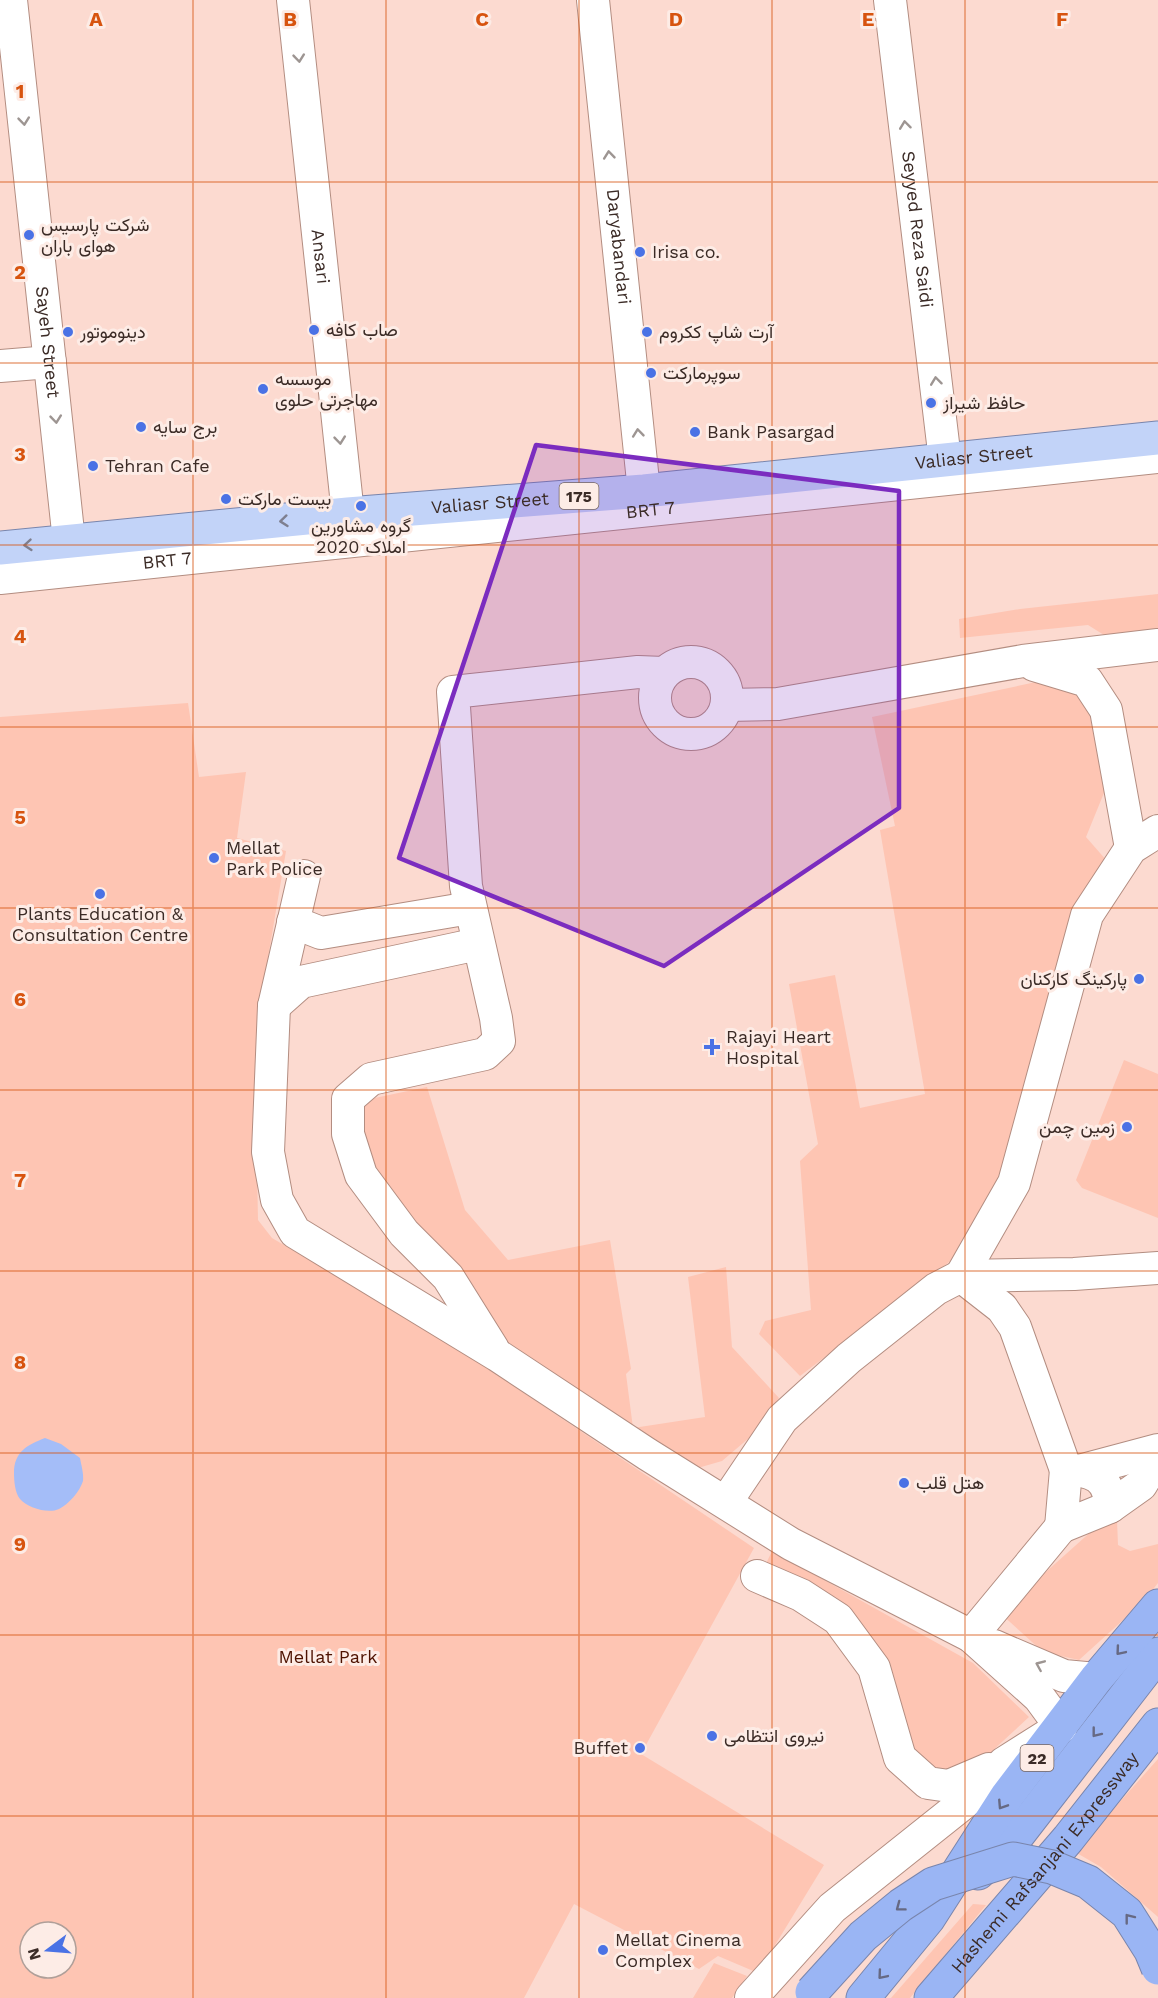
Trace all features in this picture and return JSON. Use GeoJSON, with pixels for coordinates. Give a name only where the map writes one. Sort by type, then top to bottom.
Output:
{"type":"FeatureCollection","features":[{"type":"Feature","properties":{"kind":"highway","name":"Hashemi Rafsanjani Expressway"},"geometry":{"type":"LineString","coordinates":[[863,1998],[928,1919],[1007,1796],[1096,1679],[1158,1606]]}},
{"type":"Feature","properties":{"kind":"highway","name":"Hashemi Rafsanjani Expressway"},"geometry":{"type":"LineString","coordinates":[[928,1919],[1014,1840],[1158,1654]]}},
{"type":"Feature","properties":{"kind":"highway","name":"Hashemi Rafsanjani Expressway"},"geometry":{"type":"LineString","coordinates":[[931,1998],[1068,1839],[1158,1725]]}},
{"type":"Feature","properties":{"kind":"highway"},"geometry":{"type":"LineString","coordinates":[[810,1995],[863,1936],[901,1905],[933,1884],[1013,1859],[1052,1867],[1088,1882],[1127,1914],[1151,1951],[1158,1968]]}},
{"type":"Feature","properties":{"kind":"main road","name":"Valiasr Street"},"geometry":{"type":"LineString","coordinates":[[0,548],[348,514],[644,491],[1158,438]]}},
{"type":"Feature","properties":{"kind":"street","name":"Sayeh Street"},"geometry":{"type":"LineString","coordinates":[[11,0],[8,51],[50,362],[69,541]]}},
{"type":"Feature","properties":{"kind":"street","name":"Ansari"},"geometry":{"type":"LineString","coordinates":[[293,0],[348,514]]}},
{"type":"Feature","properties":{"kind":"street","name":"Daryabandari"},"geometry":{"type":"LineString","coordinates":[[593,0],[644,491]]}},
{"type":"Feature","properties":{"kind":"street","name":"Seyyed Reza Saidi"},"geometry":{"type":"LineString","coordinates":[[890,0],[945,460]]}},
{"type":"Feature","properties":{"kind":"street"},"geometry":{"type":"LineString","coordinates":[[0,366],[50,362]]}},
{"type":"Feature","properties":{"kind":"street","name":"BRT 7"},"geometry":{"type":"LineString","coordinates":[[0,578],[1158,457]]}},
{"type":"Feature","properties":{"kind":"street"},"geometry":{"type":"LineString","coordinates":[[727,705],[778,704],[1023,661],[1158,645]]}},
{"type":"Feature","properties":{"kind":"street"},"geometry":{"type":"LineString","coordinates":[[696,661],[717,672],[728,693],[723,716],[715,726],[705,732],[687,734],[670,728],[661,719],[656,708],[656,689],[664,673],[673,666],[696,661]]}},
{"type":"Feature","properties":{"kind":"street"},"geometry":{"type":"LineString","coordinates":[[1023,661],[1087,681],[1106,710],[1131,848]]}},
{"type":"Feature","properties":{"kind":"street"},"geometry":{"type":"LineString","coordinates":[[497,1355],[448,1277],[404,1233],[361,1175],[348,1134],[348,1099],[371,1079],[485,1054],[499,1041],[496,1018],[468,897],[453,692],[638,672],[664,673]]}},
{"type":"Feature","properties":{"kind":"street"},"geometry":{"type":"LineString","coordinates":[[961,1276],[1014,1183],[1087,915],[1131,848],[1158,831]]}},
{"type":"Feature","properties":{"kind":"street"},"geometry":{"type":"LineString","coordinates":[[304,876],[274,1006],[268,1152],[277,1200],[295,1232],[497,1355],[791,1544],[971,1636],[1064,1676],[1096,1679]]}},
{"type":"Feature","properties":{"kind":"street"},"geometry":{"type":"LineString","coordinates":[[293,922],[321,933],[468,897]]}},
{"type":"Feature","properties":{"kind":"street"},"geometry":{"type":"LineString","coordinates":[[274,1006],[301,982],[478,944]]}},
{"type":"Feature","properties":{"kind":"street"},"geometry":{"type":"LineString","coordinates":[[726,1503],[782,1419],[849,1358],[936,1289],[961,1276],[1074,1274],[1158,1268]]}},
{"type":"Feature","properties":{"kind":"street"},"geometry":{"type":"LineString","coordinates":[[961,1276],[1002,1308],[1015,1327],[1074,1470],[1061,1527],[971,1636]]}},
{"type":"Feature","properties":{"kind":"street"},"geometry":{"type":"LineString","coordinates":[[1074,1470],[1158,1450]]}},
{"type":"Feature","properties":{"kind":"street"},"geometry":{"type":"LineString","coordinates":[[1061,1527],[1110,1507],[1141,1485],[1158,1456]]}},
{"type":"Feature","properties":{"kind":"street"},"geometry":{"type":"LineString","coordinates":[[1074,1470],[1101,1479],[1110,1496],[1110,1507]]}},
{"type":"Feature","properties":{"kind":"street"},"geometry":{"type":"LineString","coordinates":[[757,1576],[801,1595],[838,1619],[874,1668],[900,1758],[928,1784],[949,1786],[1004,1763],[1061,1727],[1039,1697],[971,1636]]}},
{"type":"Feature","properties":{"kind":"street"},"geometry":{"type":"LineString","coordinates":[[751,1998],[832,1908],[965,1802],[1004,1763]]}},
{"type":"Feature","properties":{"kind":"highlighted area"},"geometry":{"type":"Polygon","coordinates":[[[536,445],[899,491],[899,808],[664,966],[399,858],[536,445]]]}},
{"type":"Feature","properties":{"kind":"green space"},"geometry":{"type":"Polygon","coordinates":[[[1158,594],[1158,635],[1112,640],[1088,625],[960,638],[959,619],[1020,609],[1158,594]]]}},
{"type":"Feature","properties":{"kind":"green space"},"geometry":{"type":"Polygon","coordinates":[[[1041,681],[1079,688],[1097,725],[1108,783],[1086,837],[1107,861],[1009,1164],[961,1253],[800,1376],[759,1334],[765,1321],[811,1310],[800,1161],[818,1144],[789,984],[835,975],[860,1108],[925,1094],[880,830],[895,826],[872,717],[1041,681]]]}},
{"type":"Feature","properties":{"kind":"green space","name":"Mellat Park"},"geometry":{"type":"Polygon","coordinates":[[[188,703],[199,777],[246,772],[237,838],[286,851],[268,958],[255,1072],[258,1220],[272,1238],[441,1337],[754,1548],[641,1754],[824,1865],[758,1973],[718,1956],[699,1969],[574,1904],[524,1998],[0,1998],[0,717],[188,703]]]}},
{"type":"Feature","properties":{"kind":"green space","name":"زمین چمن"},"geometry":{"type":"Polygon","coordinates":[[[1124,1060],[1158,1074],[1158,1218],[1082,1188],[1076,1180],[1124,1060]]]}},
{"type":"Feature","properties":{"kind":"green space"},"geometry":{"type":"Polygon","coordinates":[[[427,1087],[465,1210],[508,1260],[610,1240],[631,1369],[626,1374],[633,1428],[705,1417],[688,1277],[726,1267],[732,1347],[779,1398],[749,1438],[722,1461],[684,1472],[504,1345],[381,1188],[355,1107],[370,1099],[427,1087]]]}},
{"type":"Feature","properties":{"kind":"green space"},"geometry":{"type":"Polygon","coordinates":[[[1104,1520],[1117,1520],[1118,1545],[1130,1551],[1158,1544],[1158,1583],[1143,1602],[1079,1660],[1043,1652],[1000,1613],[1104,1520]]]}},
{"type":"Feature","properties":{"kind":"green space"},"geometry":{"type":"Polygon","coordinates":[[[772,1551],[973,1663],[1029,1717],[966,1775],[927,1775],[903,1752],[886,1676],[762,1572],[772,1551]]]}},
{"type":"Feature","properties":{"kind":"green space"},"geometry":{"type":"Polygon","coordinates":[[[1158,1759],[1158,1917],[1101,1867],[1075,1852],[1158,1759]]]}},
{"type":"Feature","properties":{"kind":"green space"},"geometry":{"type":"Polygon","coordinates":[[[973,1904],[986,1905],[910,1998],[891,1998],[973,1904]]]}},
{"type":"Feature","properties":{"kind":"green space"},"geometry":{"type":"Polygon","coordinates":[[[714,1963],[747,1976],[732,1998],[693,1998],[714,1963]]]}},
{"type":"Feature","properties":{"kind":"water"},"geometry":{"type":"Polygon","coordinates":[[[45,1438],[61,1444],[80,1458],[83,1472],[82,1485],[77,1493],[67,1504],[49,1511],[28,1505],[18,1496],[14,1473],[16,1460],[23,1450],[45,1438]]]}},
{"type":"Feature","properties":{"kind":"place","name":"شرکت پارسیس هوای باران"},"geometry":{"type":"Point","coordinates":[29,235]}},
{"type":"Feature","properties":{"kind":"place","name":"Irisa co."},"geometry":{"type":"Point","coordinates":[640,252]}},
{"type":"Feature","properties":{"kind":"place","name":"صاب کافه"},"geometry":{"type":"Point","coordinates":[314,330]}},
{"type":"Feature","properties":{"kind":"place","name":"دینوموتور"},"geometry":{"type":"Point","coordinates":[68,332]}},
{"type":"Feature","properties":{"kind":"place","name":"آرت شاپ ککروم"},"geometry":{"type":"Point","coordinates":[647,332]}},
{"type":"Feature","properties":{"kind":"place","name":"سوپرمارکت"},"geometry":{"type":"Point","coordinates":[651,373]}},
{"type":"Feature","properties":{"kind":"place","name":"موسسه مهاجرتی حلوی"},"geometry":{"type":"Point","coordinates":[263,389]}},
{"type":"Feature","properties":{"kind":"place","name":"حافظ شیراز"},"geometry":{"type":"Point","coordinates":[931,403]}},
{"type":"Feature","properties":{"kind":"place","name":"برج سایه"},"geometry":{"type":"Point","coordinates":[141,427]}},
{"type":"Feature","properties":{"kind":"place","name":"Bank Pasargad"},"geometry":{"type":"Point","coordinates":[695,432]}},
{"type":"Feature","properties":{"kind":"place","name":"Tehran Cafe"},"geometry":{"type":"Point","coordinates":[93,466]}},
{"type":"Feature","properties":{"kind":"place","name":"بیست مارکت"},"geometry":{"type":"Point","coordinates":[226,499]}},
{"type":"Feature","properties":{"kind":"place","name":"گروه مشاورین املاک 2020"},"geometry":{"type":"Point","coordinates":[361,506]}},
{"type":"Feature","properties":{"kind":"place","name":"Mellat Park Police"},"geometry":{"type":"Point","coordinates":[214,858]}},
{"type":"Feature","properties":{"kind":"place","name":"Plants Education & Consultation Centre"},"geometry":{"type":"Point","coordinates":[100,894]}},
{"type":"Feature","properties":{"kind":"place","name":"پارکینگ کارکنان"},"geometry":{"type":"Point","coordinates":[1139,979]}},
{"type":"Feature","properties":{"kind":"place","name":"Rajayi Heart Hospital"},"geometry":{"type":"Point","coordinates":[712,1047]}},
{"type":"Feature","properties":{"kind":"place","name":"زمین چمن"},"geometry":{"type":"Point","coordinates":[1127,1127]}},
{"type":"Feature","properties":{"kind":"place","name":"هتل قلب"},"geometry":{"type":"Point","coordinates":[904,1483]}},
{"type":"Feature","properties":{"kind":"place","name":"نیروی انتظامی"},"geometry":{"type":"Point","coordinates":[712,1736]}},
{"type":"Feature","properties":{"kind":"place","name":"Buffet"},"geometry":{"type":"Point","coordinates":[640,1748]}},
{"type":"Feature","properties":{"kind":"place","name":"Mellat Cinema Complex"},"geometry":{"type":"Point","coordinates":[603,1950]}}]}
